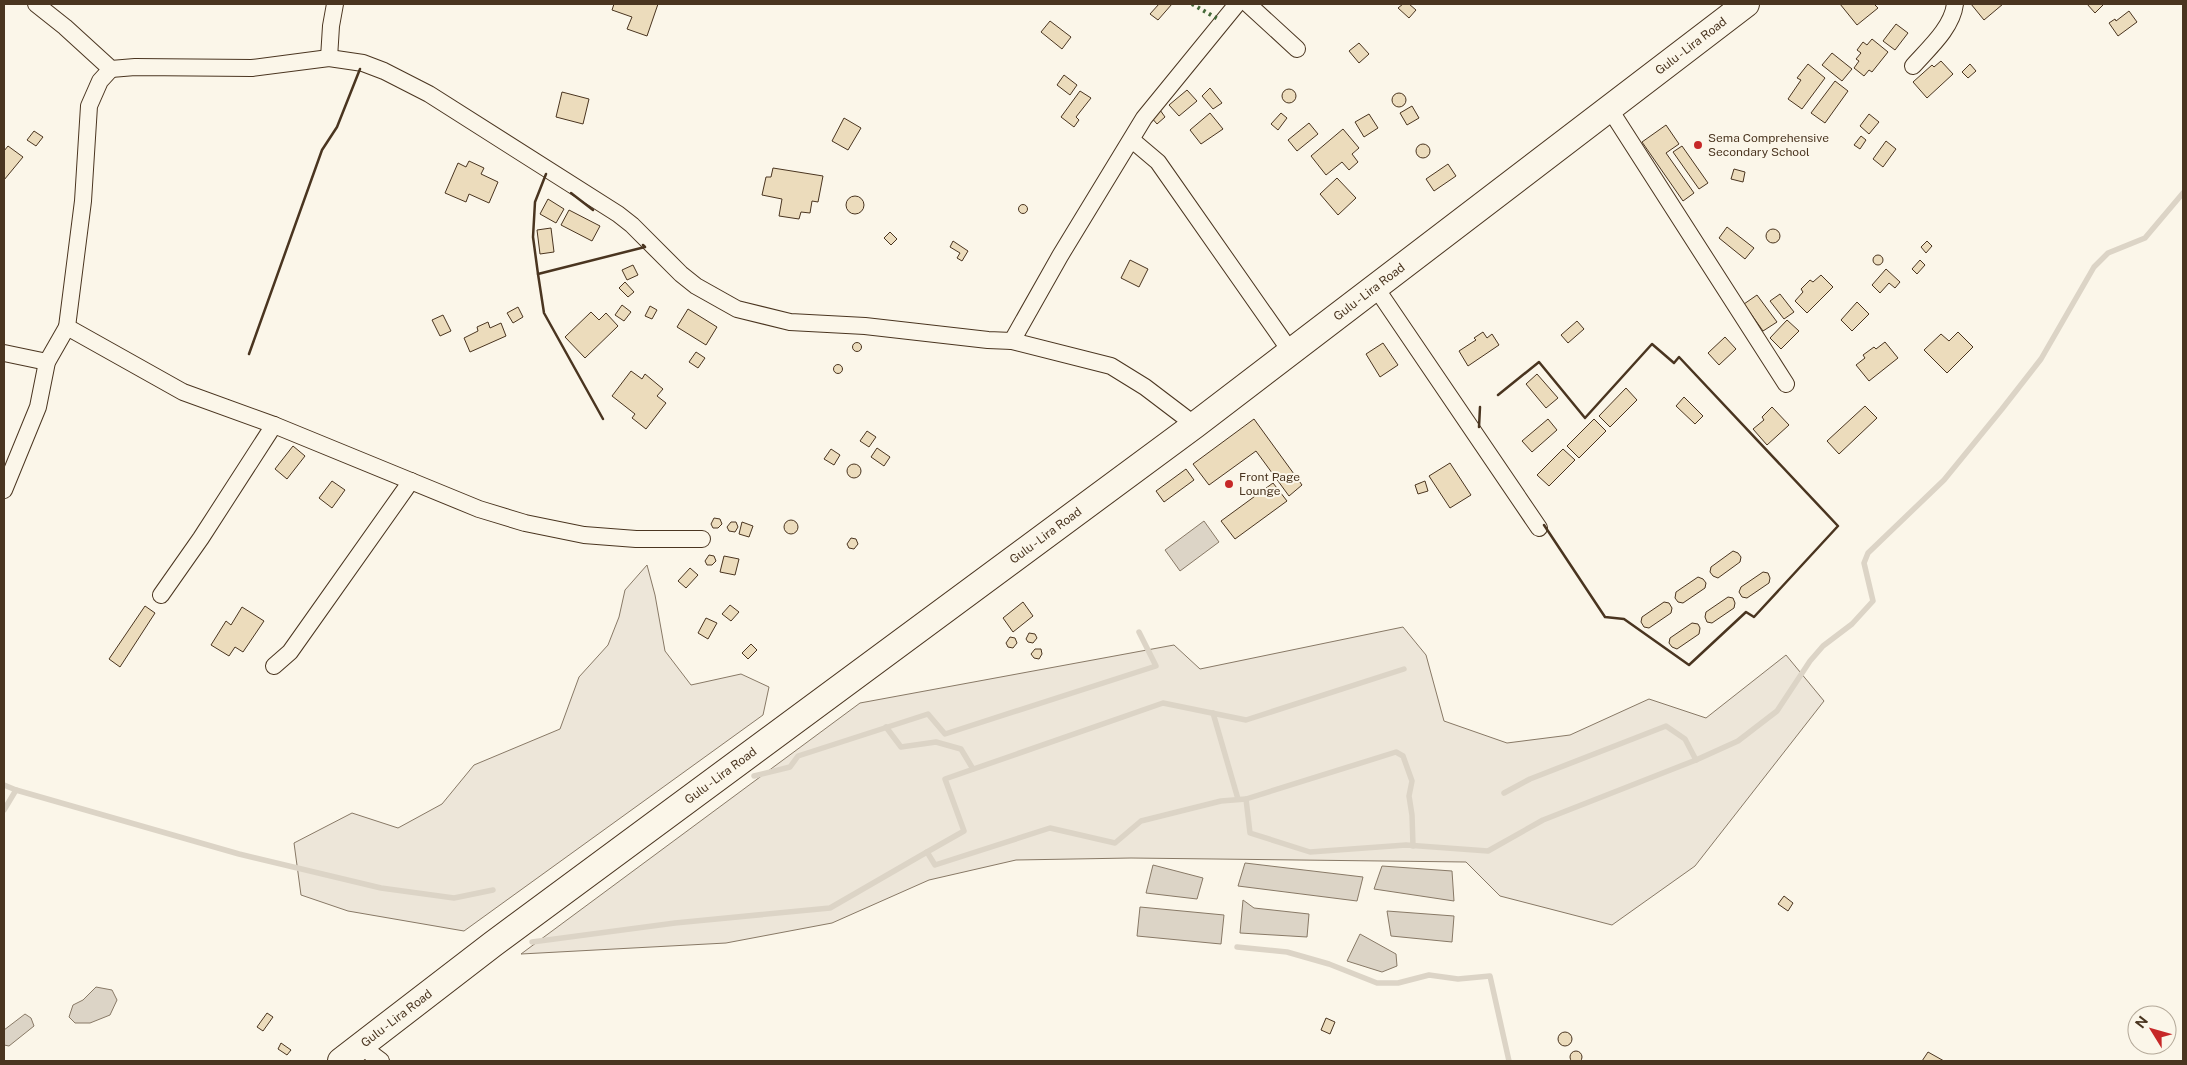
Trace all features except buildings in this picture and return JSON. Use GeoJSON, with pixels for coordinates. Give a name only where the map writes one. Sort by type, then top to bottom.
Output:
{"type":"FeatureCollection","features":[{"type":"Feature","properties":{"kind":"main road","name":"Gulu - Lira Road"},"geometry":{"type":"LineString","coordinates":[[361,1056],[493,944],[1195,425],[1746,4]]}},
{"type":"Feature","properties":{"kind":"street"},"geometry":{"type":"LineString","coordinates":[[36,4],[65,27],[111,69]]}},
{"type":"Feature","properties":{"kind":"street"},"geometry":{"type":"LineString","coordinates":[[329,58],[331,26],[335,4]]}},
{"type":"Feature","properties":{"kind":"street"},"geometry":{"type":"LineString","coordinates":[[1012,340],[1060,256],[1158,100],[1237,4]]}},
{"type":"Feature","properties":{"kind":"street"},"geometry":{"type":"LineString","coordinates":[[1248,4],[1297,50]]}},
{"type":"Feature","properties":{"kind":"street"},"geometry":{"type":"LineString","coordinates":[[1913,66],[1946,27],[1954,11],[1955,4]]}},
{"type":"Feature","properties":{"kind":"street"},"geometry":{"type":"LineString","coordinates":[[4,490],[38,407],[47,362],[67,327],[83,201],[89,106],[100,81],[111,69],[135,67],[252,68],[329,58],[363,63],[384,71],[429,94],[618,214],[696,286],[737,309],[790,322],[865,326],[988,340],[1012,340],[1111,366],[1145,387],[1195,425]]}},
{"type":"Feature","properties":{"kind":"street"},"geometry":{"type":"LineString","coordinates":[[1609,108],[1786,384]]}},
{"type":"Feature","properties":{"kind":"street"},"geometry":{"type":"LineString","coordinates":[[1132,140],[1158,162],[1291,352]]}},
{"type":"Feature","properties":{"kind":"street"},"geometry":{"type":"LineString","coordinates":[[1376,288],[1539,528]]}},
{"type":"Feature","properties":{"kind":"street"},"geometry":{"type":"LineString","coordinates":[[67,327],[183,392],[274,425],[479,509],[535,525],[584,535],[636,539],[702,539]]}},
{"type":"Feature","properties":{"kind":"street"},"geometry":{"type":"LineString","coordinates":[[4,353],[47,362]]}},
{"type":"Feature","properties":{"kind":"street"},"geometry":{"type":"LineString","coordinates":[[161,595],[201,538],[274,425]]}},
{"type":"Feature","properties":{"kind":"street"},"geometry":{"type":"LineString","coordinates":[[274,666],[290,652],[412,481]]}},
{"type":"Feature","properties":{"kind":"shaded area"},"geometry":{"type":"Polygon","coordinates":[[[1204,521],[1219,542],[1180,571],[1165,550],[1204,521]]]}},
{"type":"Feature","properties":{"kind":"shaded area"},"geometry":{"type":"Polygon","coordinates":[[[647,565],[655,595],[665,651],[691,685],[741,674],[769,687],[763,715],[464,931],[348,911],[301,895],[294,843],[352,813],[398,828],[442,804],[474,765],[560,729],[579,677],[608,645],[619,617],[625,590],[647,565]]]}},
{"type":"Feature","properties":{"kind":"shaded area"},"geometry":{"type":"Polygon","coordinates":[[[1403,627],[1426,655],[1444,721],[1507,743],[1570,735],[1649,699],[1706,718],[1786,655],[1824,701],[1695,866],[1612,925],[1500,896],[1466,862],[1131,858],[1016,860],[929,880],[832,923],[726,943],[521,954],[860,703],[1174,645],[1200,669],[1403,627]]]}},
{"type":"Feature","properties":{"kind":"shaded area"},"geometry":{"type":"Polygon","coordinates":[[[1245,863],[1363,877],[1357,901],[1238,886],[1245,863]]]}},
{"type":"Feature","properties":{"kind":"shaded area"},"geometry":{"type":"Polygon","coordinates":[[[1153,865],[1203,878],[1197,899],[1146,893],[1153,865]]]}},
{"type":"Feature","properties":{"kind":"shaded area"},"geometry":{"type":"Polygon","coordinates":[[[1382,866],[1452,871],[1454,901],[1374,889],[1382,866]]]}},
{"type":"Feature","properties":{"kind":"shaded area"},"geometry":{"type":"Polygon","coordinates":[[[1243,900],[1254,908],[1309,914],[1307,937],[1240,933],[1243,900]]]}},
{"type":"Feature","properties":{"kind":"shaded area"},"geometry":{"type":"Polygon","coordinates":[[[1140,907],[1224,915],[1221,944],[1137,936],[1140,907]]]}},
{"type":"Feature","properties":{"kind":"shaded area"},"geometry":{"type":"Polygon","coordinates":[[[1387,911],[1454,916],[1452,942],[1391,936],[1387,911]]]}},
{"type":"Feature","properties":{"kind":"shaded area"},"geometry":{"type":"Polygon","coordinates":[[[1360,934],[1396,954],[1397,966],[1382,972],[1347,961],[1360,934]]]}},
{"type":"Feature","properties":{"kind":"shaded area"},"geometry":{"type":"Polygon","coordinates":[[[96,987],[112,990],[117,1000],[110,1015],[90,1023],[75,1023],[69,1017],[73,1005],[83,1000],[96,987]]]}},
{"type":"Feature","properties":{"kind":"shaded area"},"geometry":{"type":"Polygon","coordinates":[[[25,1014],[31,1018],[34,1026],[9,1046],[4,1045],[4,1030],[25,1014]]]}},
{"type":"Feature","properties":{"kind":"waterway"},"geometry":{"type":"LineString","coordinates":[[532,942],[675,923],[830,908],[927,852],[935,865],[1050,828],[1115,843],[1141,821],[1221,801],[1246,799],[1250,833],[1310,852],[1406,845],[1488,851],[1543,820],[1696,760],[1738,741],[1777,711],[1810,661],[1823,646],[1852,624],[1873,601],[1864,563],[1868,553],[1944,480],[2002,409],[2041,359],[2094,267],[2108,253],[2145,238],[2183,193]]}},
{"type":"Feature","properties":{"kind":"waterway"},"geometry":{"type":"LineString","coordinates":[[754,776],[790,767],[798,756],[928,714],[945,734],[1156,666],[1139,632]]}},
{"type":"Feature","properties":{"kind":"waterway"},"geometry":{"type":"LineString","coordinates":[[927,852],[964,831],[945,779],[1163,703],[1246,720],[1404,669]]}},
{"type":"Feature","properties":{"kind":"waterway"},"geometry":{"type":"LineString","coordinates":[[1213,713],[1238,799]]}},
{"type":"Feature","properties":{"kind":"waterway"},"geometry":{"type":"LineString","coordinates":[[1504,793],[1530,779],[1666,726],[1685,739],[1696,760]]}},
{"type":"Feature","properties":{"kind":"waterway"},"geometry":{"type":"LineString","coordinates":[[886,727],[901,747],[936,742],[961,749],[973,769]]}},
{"type":"Feature","properties":{"kind":"waterway"},"geometry":{"type":"LineString","coordinates":[[1246,799],[1396,752],[1403,756],[1412,781],[1409,796],[1413,846]]}},
{"type":"Feature","properties":{"kind":"waterway"},"geometry":{"type":"LineString","coordinates":[[4,785],[16,790]]}},
{"type":"Feature","properties":{"kind":"waterway"},"geometry":{"type":"LineString","coordinates":[[4,810],[16,790],[239,854],[381,888],[454,898],[493,890]]}},
{"type":"Feature","properties":{"kind":"waterway"},"geometry":{"type":"LineString","coordinates":[[1237,947],[1287,952],[1329,964],[1377,983],[1398,983],[1429,975],[1458,979],[1490,976],[1509,1061]]}},
{"type":"Feature","properties":{"kind":"hedge"},"geometry":{"type":"LineString","coordinates":[[1192,4],[1218,19]]}},
{"type":"Feature","properties":{"kind":"wall"},"geometry":{"type":"LineString","coordinates":[[249,354],[322,150],[337,127],[360,69]]}},
{"type":"Feature","properties":{"kind":"wall"},"geometry":{"type":"LineString","coordinates":[[546,174],[535,202],[533,237],[538,274],[645,247],[643,245]]}},
{"type":"Feature","properties":{"kind":"wall"},"geometry":{"type":"LineString","coordinates":[[571,193],[593,210]]}},
{"type":"Feature","properties":{"kind":"wall"},"geometry":{"type":"LineString","coordinates":[[538,274],[544,313],[603,419]]}},
{"type":"Feature","properties":{"kind":"wall"},"geometry":{"type":"LineString","coordinates":[[1498,395],[1539,362],[1585,418],[1652,344],[1674,363],[1679,357],[1838,526],[1754,617],[1746,612],[1689,665],[1624,619],[1605,617],[1544,525]]}},
{"type":"Feature","properties":{"kind":"wall"},"geometry":{"type":"LineString","coordinates":[[1479,427],[1480,407]]}},
{"type":"Feature","properties":{"kind":"place","name":"Sema Comprehensive Secondary School"},"geometry":{"type":"Point","coordinates":[1698,145]}},
{"type":"Feature","properties":{"kind":"place","name":"Front Page Lounge"},"geometry":{"type":"Point","coordinates":[1229,484]}}]}
